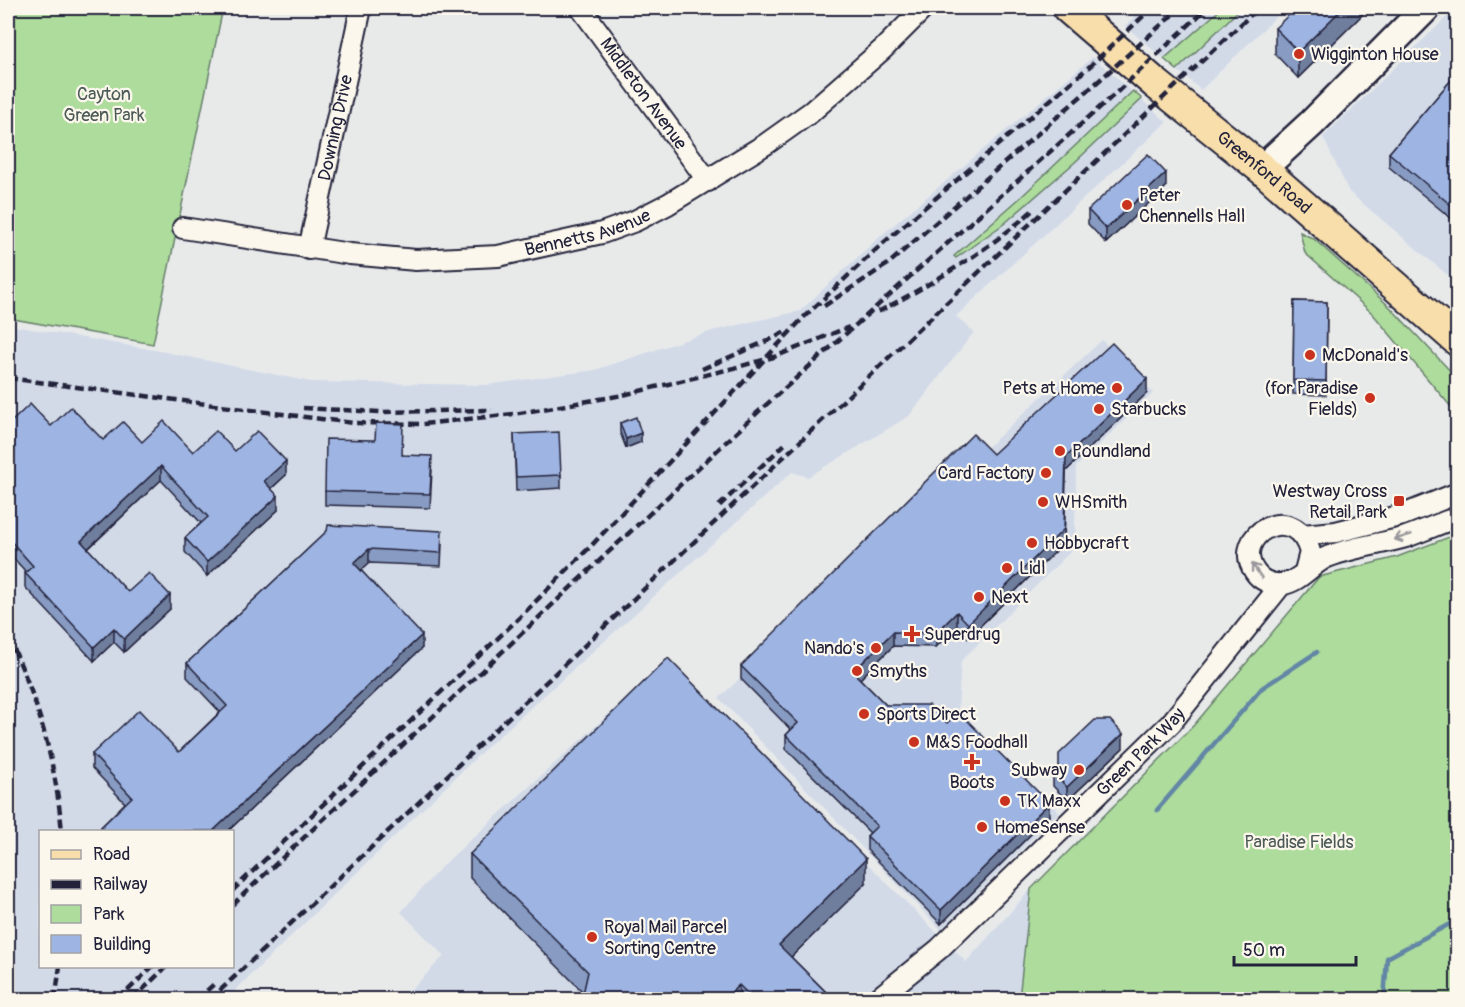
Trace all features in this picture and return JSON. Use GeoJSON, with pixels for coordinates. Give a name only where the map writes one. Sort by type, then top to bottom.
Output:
{"type":"FeatureCollection","features":[{"type":"Feature","properties":{"kind":"main road","name":"Greenford Road"},"geometry":{"type":"LineString","coordinates":[[1068,8],[1155,83],[1262,169],[1458,341]]}},
{"type":"Feature","properties":{"kind":"street","name":"Downing Drive"},"geometry":{"type":"LineString","coordinates":[[309,249],[361,8]]}},
{"type":"Feature","properties":{"kind":"street","name":"Middleton Avenue"},"geometry":{"type":"LineString","coordinates":[[580,8],[708,181]]}},
{"type":"Feature","properties":{"kind":"street","name":"Bennetts Avenue"},"geometry":{"type":"LineString","coordinates":[[183,228],[309,249],[416,260],[498,256],[602,233],[635,221],[708,181],[811,112],[883,49],[924,8]]}},
{"type":"Feature","properties":{"kind":"street"},"geometry":{"type":"LineString","coordinates":[[1262,169],[1312,123],[1426,8]]}},
{"type":"Feature","properties":{"kind":"street"},"geometry":{"type":"LineString","coordinates":[[1302,535],[1336,532],[1403,515],[1458,494]]}},
{"type":"Feature","properties":{"kind":"street","name":"Green Park Way"},"geometry":{"type":"LineString","coordinates":[[876,999],[939,949],[1171,723],[1281,585],[1298,578],[1326,557],[1406,537],[1458,517]]}},
{"type":"Feature","properties":{"kind":"street"},"geometry":{"type":"LineString","coordinates":[[1281,585],[1261,578],[1254,571],[1250,561],[1252,542],[1264,528],[1284,525],[1294,528],[1302,535],[1310,552],[1305,571]]}},
{"type":"Feature","properties":{"kind":"shaded area"},"geometry":{"type":"Polygon","coordinates":[[[1143,8],[1285,8],[1201,90],[1125,26],[1143,8]]]}},
{"type":"Feature","properties":{"kind":"shaded area"},"geometry":{"type":"Polygon","coordinates":[[[1456,8],[1457,283],[1349,192],[1323,137],[1456,8]]]}},
{"type":"Feature","properties":{"kind":"shaded area"},"geometry":{"type":"Polygon","coordinates":[[[1093,57],[1167,122],[956,316],[974,332],[909,416],[808,477],[792,472],[486,748],[226,999],[8,999],[8,325],[160,351],[311,382],[487,385],[595,370],[712,331],[800,311],[877,239],[1093,57]]]}},
{"type":"Feature","properties":{"kind":"shaded area"},"geometry":{"type":"Polygon","coordinates":[[[1102,340],[1153,393],[1076,467],[1075,547],[961,661],[958,710],[1059,812],[941,930],[719,698],[1102,340]]]}},
{"type":"Feature","properties":{"kind":"shaded area"},"geometry":{"type":"Polygon","coordinates":[[[666,662],[966,962],[1031,889],[1019,999],[401,1000],[444,956],[401,912],[442,866],[666,662]]]}},
{"type":"Feature","properties":{"kind":"green space","name":"Cayton Green Park"},"geometry":{"type":"Polygon","coordinates":[[[8,8],[223,8],[153,344],[8,318],[8,8]]]}},
{"type":"Feature","properties":{"kind":"green space"},"geometry":{"type":"Polygon","coordinates":[[[1222,8],[1241,8],[1177,70],[1164,59],[1222,8]]]}},
{"type":"Feature","properties":{"kind":"green space"},"geometry":{"type":"Polygon","coordinates":[[[1133,91],[1142,99],[1074,163],[1005,223],[956,258],[954,256],[1020,198],[1133,91]]]}},
{"type":"Feature","properties":{"kind":"green space"},"geometry":{"type":"Polygon","coordinates":[[[1300,232],[1314,239],[1389,306],[1457,378],[1457,414],[1372,313],[1305,253],[1300,232]]]}},
{"type":"Feature","properties":{"kind":"green space","name":"Paradise Fields"},"geometry":{"type":"Polygon","coordinates":[[[1457,534],[1457,999],[1019,999],[1031,889],[1194,725],[1319,577],[1397,557],[1457,534]]]}},
{"type":"Feature","properties":{"kind":"building"},"geometry":{"type":"Polygon","coordinates":[[[1296,8],[1343,8],[1298,52],[1275,28],[1296,8]]]}},
{"type":"Feature","properties":{"kind":"building"},"geometry":{"type":"Polygon","coordinates":[[[1458,72],[1458,211],[1389,153],[1458,72]]]}},
{"type":"Feature","properties":{"kind":"building"},"geometry":{"type":"Polygon","coordinates":[[[1148,154],[1166,173],[1106,229],[1088,210],[1148,154]]]}},
{"type":"Feature","properties":{"kind":"building","name":"McDonald's"},"geometry":{"type":"Polygon","coordinates":[[[1294,301],[1327,302],[1326,381],[1293,380],[1294,301]]]}},
{"type":"Feature","properties":{"kind":"building"},"geometry":{"type":"Polygon","coordinates":[[[1112,343],[1147,379],[1066,457],[1064,529],[968,624],[957,612],[936,633],[893,632],[853,672],[886,705],[929,705],[947,723],[959,712],[1049,803],[941,910],[867,836],[877,826],[786,735],[798,723],[741,666],[973,434],[993,454],[1112,343]]]}},
{"type":"Feature","properties":{"kind":"building"},"geometry":{"type":"Polygon","coordinates":[[[30,404],[51,426],[71,407],[103,440],[123,422],[142,442],[164,421],[193,452],[216,431],[235,451],[257,431],[286,461],[264,481],[278,496],[207,562],[185,538],[208,517],[161,466],[81,541],[128,592],[149,573],[170,595],[124,639],[114,628],[94,647],[25,573],[33,566],[8,538],[8,425],[30,404]]]}},
{"type":"Feature","properties":{"kind":"building"},"geometry":{"type":"Polygon","coordinates":[[[636,417],[641,433],[626,439],[620,423],[636,417]]]}},
{"type":"Feature","properties":{"kind":"building"},"geometry":{"type":"Polygon","coordinates":[[[376,423],[403,424],[402,455],[432,456],[430,494],[325,491],[326,439],[375,440],[376,423]]]}},
{"type":"Feature","properties":{"kind":"building"},"geometry":{"type":"Polygon","coordinates":[[[559,432],[561,475],[516,477],[514,434],[559,432]]]}},
{"type":"Feature","properties":{"kind":"building"},"geometry":{"type":"Polygon","coordinates":[[[328,525],[442,531],[441,553],[369,549],[354,563],[422,635],[214,830],[104,830],[101,827],[132,797],[92,754],[139,710],[179,752],[227,706],[187,663],[327,531],[328,525]]]}},
{"type":"Feature","properties":{"kind":"building"},"geometry":{"type":"Polygon","coordinates":[[[668,658],[866,859],[779,945],[833,999],[753,999],[739,985],[724,999],[588,999],[583,994],[588,972],[470,854],[668,658]]]}},
{"type":"Feature","properties":{"kind":"building"},"geometry":{"type":"Polygon","coordinates":[[[1095,720],[1110,720],[1123,734],[1067,787],[1053,773],[1059,767],[1059,754],[1095,720]]]}},
{"type":"Feature","properties":{"kind":"waterway"},"geometry":{"type":"LineString","coordinates":[[1157,810],[1262,688],[1317,652]]}},
{"type":"Feature","properties":{"kind":"waterway"},"geometry":{"type":"LineString","coordinates":[[1384,1000],[1387,958],[1457,920]]}},
{"type":"Feature","properties":{"kind":"railway"},"geometry":{"type":"LineString","coordinates":[[234,889],[519,618],[592,545],[804,317],[881,245],[1090,66],[1152,8]]}},
{"type":"Feature","properties":{"kind":"railway"},"geometry":{"type":"LineString","coordinates":[[824,306],[888,264],[1180,8]]}},
{"type":"Feature","properties":{"kind":"railway"},"geometry":{"type":"LineString","coordinates":[[234,903],[757,413],[1116,93],[1207,8]]}},
{"type":"Feature","properties":{"kind":"railway"},"geometry":{"type":"LineString","coordinates":[[210,1000],[1258,8]]}},
{"type":"Feature","properties":{"kind":"railway"},"geometry":{"type":"LineString","coordinates":[[878,312],[959,266],[997,240],[1033,210]]}},
{"type":"Feature","properties":{"kind":"railway"},"geometry":{"type":"LineString","coordinates":[[8,378],[354,423],[423,424],[514,414],[623,395],[774,357],[849,327]]}},
{"type":"Feature","properties":{"kind":"railway"},"geometry":{"type":"LineString","coordinates":[[702,369],[784,332]]}},
{"type":"Feature","properties":{"kind":"railway"},"geometry":{"type":"LineString","coordinates":[[303,408],[381,412],[492,410]]}},
{"type":"Feature","properties":{"kind":"railway"},"geometry":{"type":"LineString","coordinates":[[719,506],[786,443]]}},
{"type":"Feature","properties":{"kind":"railway"},"geometry":{"type":"LineString","coordinates":[[8,637],[19,660],[44,732],[55,781],[62,830]]}},
{"type":"Feature","properties":{"kind":"railway"},"geometry":{"type":"LineString","coordinates":[[55,1000],[60,968]]}},
{"type":"Feature","properties":{"kind":"railway"},"geometry":{"type":"LineString","coordinates":[[118,1000],[151,968]]}},
{"type":"Feature","properties":{"kind":"railway"},"geometry":{"type":"LineString","coordinates":[[132,1000],[165,968]]}},
{"type":"Feature","properties":{"kind":"railway"},"geometry":{"type":"LineString","coordinates":[[197,1000],[215,983]]}},
{"type":"Feature","properties":{"kind":"place","name":"Wigginton House"},"geometry":{"type":"Point","coordinates":[1299,54]}},
{"type":"Feature","properties":{"kind":"place","name":"Peter Chennells Hall"},"geometry":{"type":"Point","coordinates":[1127,205]}},
{"type":"Feature","properties":{"kind":"place","name":"McDonald's"},"geometry":{"type":"Point","coordinates":[1310,355]}},
{"type":"Feature","properties":{"kind":"place","name":"Pets at Home"},"geometry":{"type":"Point","coordinates":[1117,388]}},
{"type":"Feature","properties":{"kind":"place","name":"(for Paradise Fields)"},"geometry":{"type":"Point","coordinates":[1370,398]}},
{"type":"Feature","properties":{"kind":"place","name":"Starbucks"},"geometry":{"type":"Point","coordinates":[1099,409]}},
{"type":"Feature","properties":{"kind":"place","name":"Poundland"},"geometry":{"type":"Point","coordinates":[1060,451]}},
{"type":"Feature","properties":{"kind":"place","name":"Card Factory"},"geometry":{"type":"Point","coordinates":[1046,473]}},
{"type":"Feature","properties":{"kind":"place","name":"Westway Cross Retail Park"},"geometry":{"type":"Point","coordinates":[1399,501]}},
{"type":"Feature","properties":{"kind":"place","name":"WHSmith"},"geometry":{"type":"Point","coordinates":[1043,502]}},
{"type":"Feature","properties":{"kind":"place","name":"Hobbycraft"},"geometry":{"type":"Point","coordinates":[1032,543]}},
{"type":"Feature","properties":{"kind":"place","name":"Lidl"},"geometry":{"type":"Point","coordinates":[1007,568]}},
{"type":"Feature","properties":{"kind":"place","name":"Next"},"geometry":{"type":"Point","coordinates":[979,597]}},
{"type":"Feature","properties":{"kind":"place","name":"Superdrug"},"geometry":{"type":"Point","coordinates":[912,634]}},
{"type":"Feature","properties":{"kind":"place","name":"Nando's"},"geometry":{"type":"Point","coordinates":[876,648]}},
{"type":"Feature","properties":{"kind":"place","name":"Smyths"},"geometry":{"type":"Point","coordinates":[857,671]}},
{"type":"Feature","properties":{"kind":"place","name":"Sports Direct"},"geometry":{"type":"Point","coordinates":[864,714]}},
{"type":"Feature","properties":{"kind":"place","name":"M&S Foodhall"},"geometry":{"type":"Point","coordinates":[914,742]}},
{"type":"Feature","properties":{"kind":"place","name":"Boots"},"geometry":{"type":"Point","coordinates":[972,762]}},
{"type":"Feature","properties":{"kind":"place","name":"Subway"},"geometry":{"type":"Point","coordinates":[1079,770]}},
{"type":"Feature","properties":{"kind":"place","name":"TK Maxx"},"geometry":{"type":"Point","coordinates":[1005,801]}},
{"type":"Feature","properties":{"kind":"place","name":"HomeSense"},"geometry":{"type":"Point","coordinates":[982,827]}},
{"type":"Feature","properties":{"kind":"place","name":"Royal Mail Parcel Sorting Centre"},"geometry":{"type":"Point","coordinates":[592,937]}}]}
